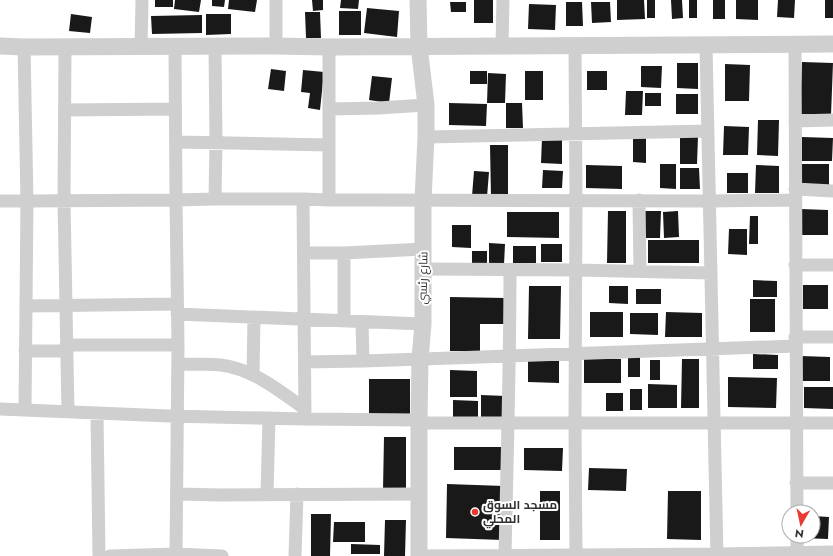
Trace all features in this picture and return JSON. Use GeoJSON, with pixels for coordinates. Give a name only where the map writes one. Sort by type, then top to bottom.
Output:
{"type":"FeatureCollection","features":[{"type":"Feature","properties":{"kind":"street"},"geometry":{"type":"LineString","coordinates":[[141,47],[142,0]]}},
{"type":"Feature","properties":{"kind":"street"},"geometry":{"type":"LineString","coordinates":[[276,0],[276,46]]}},
{"type":"Feature","properties":{"kind":"street","name":"شارع رئسي"},"geometry":{"type":"LineString","coordinates":[[418,0],[418,46],[426,105],[423,200],[423,324],[420,359],[419,422],[419,556]]}},
{"type":"Feature","properties":{"kind":"street"},"geometry":{"type":"LineString","coordinates":[[502,0],[502,46]]}},
{"type":"Feature","properties":{"kind":"street"},"geometry":{"type":"LineString","coordinates":[[0,46],[329,47],[833,44]]}},
{"type":"Feature","properties":{"kind":"street"},"geometry":{"type":"LineString","coordinates":[[575,45],[576,556]]}},
{"type":"Feature","properties":{"kind":"street"},"geometry":{"type":"LineString","coordinates":[[706,45],[717,555]]}},
{"type":"Feature","properties":{"kind":"street"},"geometry":{"type":"LineString","coordinates":[[795,45],[797,504]]}},
{"type":"Feature","properties":{"kind":"street"},"geometry":{"type":"LineString","coordinates":[[24,47],[27,201],[25,409]]}},
{"type":"Feature","properties":{"kind":"street"},"geometry":{"type":"LineString","coordinates":[[65,47],[64,201],[68,412]]}},
{"type":"Feature","properties":{"kind":"street"},"geometry":{"type":"LineString","coordinates":[[175,47],[178,345],[176,555]]}},
{"type":"Feature","properties":{"kind":"street"},"geometry":{"type":"LineString","coordinates":[[215,47],[215,199]]}},
{"type":"Feature","properties":{"kind":"street"},"geometry":{"type":"LineString","coordinates":[[329,47],[329,200]]}},
{"type":"Feature","properties":{"kind":"street"},"geometry":{"type":"LineString","coordinates":[[330,109],[426,105]]}},
{"type":"Feature","properties":{"kind":"street"},"geometry":{"type":"LineString","coordinates":[[65,110],[175,109]]}},
{"type":"Feature","properties":{"kind":"street"},"geometry":{"type":"LineString","coordinates":[[795,121],[833,120]]}},
{"type":"Feature","properties":{"kind":"street"},"geometry":{"type":"LineString","coordinates":[[426,137],[708,132]]}},
{"type":"Feature","properties":{"kind":"street"},"geometry":{"type":"LineString","coordinates":[[176,142],[329,145]]}},
{"type":"Feature","properties":{"kind":"street"},"geometry":{"type":"LineString","coordinates":[[0,201],[215,199],[709,201],[833,191]]}},
{"type":"Feature","properties":{"kind":"street"},"geometry":{"type":"LineString","coordinates":[[303,199],[305,414]]}},
{"type":"Feature","properties":{"kind":"street"},"geometry":{"type":"LineString","coordinates":[[639,200],[640,271]]}},
{"type":"Feature","properties":{"kind":"street"},"geometry":{"type":"LineString","coordinates":[[304,253],[344,253],[423,249]]}},
{"type":"Feature","properties":{"kind":"street"},"geometry":{"type":"LineString","coordinates":[[344,253],[344,321]]}},
{"type":"Feature","properties":{"kind":"street"},"geometry":{"type":"LineString","coordinates":[[795,265],[833,265]]}},
{"type":"Feature","properties":{"kind":"street"},"geometry":{"type":"LineString","coordinates":[[423,269],[711,272]]}},
{"type":"Feature","properties":{"kind":"street"},"geometry":{"type":"LineString","coordinates":[[505,556],[510,356],[510,270]]}},
{"type":"Feature","properties":{"kind":"street"},"geometry":{"type":"LineString","coordinates":[[26,306],[66,305],[177,309],[254,317],[423,324]]}},
{"type":"Feature","properties":{"kind":"street"},"geometry":{"type":"LineString","coordinates":[[253,375],[254,317]]}},
{"type":"Feature","properties":{"kind":"street"},"geometry":{"type":"LineString","coordinates":[[362,322],[363,361]]}},
{"type":"Feature","properties":{"kind":"street"},"geometry":{"type":"LineString","coordinates":[[305,362],[713,349],[796,342],[833,337]]}},
{"type":"Feature","properties":{"kind":"street"},"geometry":{"type":"LineString","coordinates":[[26,351],[67,348],[178,345]]}},
{"type":"Feature","properties":{"kind":"street"},"geometry":{"type":"LineString","coordinates":[[178,364],[222,365],[239,369],[253,375],[275,388],[305,414]]}},
{"type":"Feature","properties":{"kind":"street"},"geometry":{"type":"LineString","coordinates":[[0,409],[25,409],[97,414],[269,418],[305,414],[419,422],[833,423]]}},
{"type":"Feature","properties":{"kind":"street"},"geometry":{"type":"LineString","coordinates":[[97,414],[99,556]]}},
{"type":"Feature","properties":{"kind":"street"},"geometry":{"type":"LineString","coordinates":[[267,494],[269,418]]}},
{"type":"Feature","properties":{"kind":"street"},"geometry":{"type":"LineString","coordinates":[[796,483],[833,483]]}},
{"type":"Feature","properties":{"kind":"street"},"geometry":{"type":"LineString","coordinates":[[177,494],[419,494]]}},
{"type":"Feature","properties":{"kind":"street"},"geometry":{"type":"LineString","coordinates":[[295,556],[297,494]]}},
{"type":"Feature","properties":{"kind":"street"},"geometry":{"type":"LineString","coordinates":[[419,556],[717,555],[833,552]]}},
{"type":"Feature","properties":{"kind":"street"},"geometry":{"type":"LineString","coordinates":[[110,556],[222,556]]}},
{"type":"Feature","properties":{"kind":"building"},"geometry":{"type":"Polygon","coordinates":[[[155,0],[173,0],[173,7],[155,7],[155,0]]]}},
{"type":"Feature","properties":{"kind":"building"},"geometry":{"type":"Polygon","coordinates":[[[175,0],[201,0],[199,12],[174,9],[175,0]]]}},
{"type":"Feature","properties":{"kind":"building"},"geometry":{"type":"Polygon","coordinates":[[[212,0],[225,0],[224,7],[212,6],[212,0]]]}},
{"type":"Feature","properties":{"kind":"building"},"geometry":{"type":"Polygon","coordinates":[[[229,0],[257,0],[255,12],[228,9],[229,0]]]}},
{"type":"Feature","properties":{"kind":"building"},"geometry":{"type":"Polygon","coordinates":[[[312,0],[323,0],[323,10],[313,11],[312,0]]]}},
{"type":"Feature","properties":{"kind":"building"},"geometry":{"type":"Polygon","coordinates":[[[341,0],[359,0],[358,9],[340,8],[341,0]]]}},
{"type":"Feature","properties":{"kind":"building"},"geometry":{"type":"Polygon","coordinates":[[[474,0],[493,0],[493,23],[474,23],[474,0]]]}},
{"type":"Feature","properties":{"kind":"building"},"geometry":{"type":"Polygon","coordinates":[[[617,0],[644,0],[645,19],[617,20],[617,0]]]}},
{"type":"Feature","properties":{"kind":"building"},"geometry":{"type":"Polygon","coordinates":[[[647,0],[655,0],[655,18],[647,18],[647,0]]]}},
{"type":"Feature","properties":{"kind":"building"},"geometry":{"type":"Polygon","coordinates":[[[671,0],[682,0],[683,18],[672,19],[671,0]]]}},
{"type":"Feature","properties":{"kind":"building"},"geometry":{"type":"Polygon","coordinates":[[[689,0],[697,0],[697,18],[689,18],[689,0]]]}},
{"type":"Feature","properties":{"kind":"building"},"geometry":{"type":"Polygon","coordinates":[[[713,0],[725,0],[725,19],[713,19],[713,0]]]}},
{"type":"Feature","properties":{"kind":"building"},"geometry":{"type":"Polygon","coordinates":[[[736,0],[758,0],[758,20],[736,19],[736,0]]]}},
{"type":"Feature","properties":{"kind":"building"},"geometry":{"type":"Polygon","coordinates":[[[778,0],[795,0],[794,18],[777,17],[778,0]]]}},
{"type":"Feature","properties":{"kind":"building"},"geometry":{"type":"Polygon","coordinates":[[[825,0],[833,0],[833,18],[825,18],[825,0]]]}},
{"type":"Feature","properties":{"kind":"building"},"geometry":{"type":"Polygon","coordinates":[[[450,2],[466,2],[466,12],[451,12],[450,2]]]}},
{"type":"Feature","properties":{"kind":"building"},"geometry":{"type":"Polygon","coordinates":[[[566,2],[582,2],[583,26],[566,26],[566,2]]]}},
{"type":"Feature","properties":{"kind":"building"},"geometry":{"type":"Polygon","coordinates":[[[591,2],[610,2],[611,22],[592,23],[591,2]]]}},
{"type":"Feature","properties":{"kind":"building"},"geometry":{"type":"Polygon","coordinates":[[[529,4],[556,5],[555,30],[528,29],[529,4]]]}},
{"type":"Feature","properties":{"kind":"building"},"geometry":{"type":"Polygon","coordinates":[[[367,8],[399,11],[397,37],[364,33],[367,8]]]}},
{"type":"Feature","properties":{"kind":"building"},"geometry":{"type":"Polygon","coordinates":[[[339,11],[361,11],[361,35],[339,35],[339,11]]]}},
{"type":"Feature","properties":{"kind":"building"},"geometry":{"type":"Polygon","coordinates":[[[305,12],[320,12],[321,38],[306,38],[305,12]]]}},
{"type":"Feature","properties":{"kind":"building"},"geometry":{"type":"Polygon","coordinates":[[[71,14],[92,17],[90,33],[69,31],[71,14]]]}},
{"type":"Feature","properties":{"kind":"building"},"geometry":{"type":"Polygon","coordinates":[[[206,14],[231,14],[231,34],[206,35],[206,14]]]}},
{"type":"Feature","properties":{"kind":"building"},"geometry":{"type":"Polygon","coordinates":[[[202,15],[202,33],[152,34],[151,16],[202,15]]]}},
{"type":"Feature","properties":{"kind":"building"},"geometry":{"type":"Polygon","coordinates":[[[802,62],[833,63],[831,115],[800,114],[802,62]]]}},
{"type":"Feature","properties":{"kind":"building"},"geometry":{"type":"Polygon","coordinates":[[[677,63],[698,63],[698,89],[677,88],[677,63]]]}},
{"type":"Feature","properties":{"kind":"building"},"geometry":{"type":"Polygon","coordinates":[[[725,64],[750,65],[749,101],[725,101],[725,64]]]}},
{"type":"Feature","properties":{"kind":"building"},"geometry":{"type":"Polygon","coordinates":[[[641,66],[662,66],[661,88],[641,87],[641,66]]]}},
{"type":"Feature","properties":{"kind":"building"},"geometry":{"type":"Polygon","coordinates":[[[271,69],[286,71],[284,91],[268,89],[271,69]]]}},
{"type":"Feature","properties":{"kind":"building"},"geometry":{"type":"Polygon","coordinates":[[[303,70],[324,72],[320,110],[308,108],[310,93],[301,92],[303,70]]]}},
{"type":"Feature","properties":{"kind":"building"},"geometry":{"type":"Polygon","coordinates":[[[470,71],[487,71],[487,84],[470,84],[470,71]]]}},
{"type":"Feature","properties":{"kind":"building"},"geometry":{"type":"Polygon","coordinates":[[[525,71],[543,71],[543,100],[525,100],[525,71]]]}},
{"type":"Feature","properties":{"kind":"building"},"geometry":{"type":"Polygon","coordinates":[[[587,71],[607,71],[607,90],[587,90],[587,71]]]}},
{"type":"Feature","properties":{"kind":"building"},"geometry":{"type":"Polygon","coordinates":[[[488,73],[506,74],[505,103],[487,103],[488,73]]]}},
{"type":"Feature","properties":{"kind":"building"},"geometry":{"type":"Polygon","coordinates":[[[372,76],[392,78],[389,103],[369,100],[372,76]]]}},
{"type":"Feature","properties":{"kind":"building"},"geometry":{"type":"Polygon","coordinates":[[[626,91],[643,91],[642,115],[625,115],[626,91]]]}},
{"type":"Feature","properties":{"kind":"building"},"geometry":{"type":"Polygon","coordinates":[[[645,93],[661,93],[661,106],[645,106],[645,93]]]}},
{"type":"Feature","properties":{"kind":"building"},"geometry":{"type":"Polygon","coordinates":[[[676,94],[698,94],[698,114],[676,114],[676,94]]]}},
{"type":"Feature","properties":{"kind":"building"},"geometry":{"type":"Polygon","coordinates":[[[449,103],[487,104],[486,126],[449,125],[449,103]]]}},
{"type":"Feature","properties":{"kind":"building"},"geometry":{"type":"Polygon","coordinates":[[[506,103],[522,103],[523,128],[506,128],[506,103]]]}},
{"type":"Feature","properties":{"kind":"building"},"geometry":{"type":"Polygon","coordinates":[[[758,120],[779,120],[778,156],[757,155],[758,120]]]}},
{"type":"Feature","properties":{"kind":"building"},"geometry":{"type":"Polygon","coordinates":[[[724,126],[749,127],[748,155],[723,155],[724,126]]]}},
{"type":"Feature","properties":{"kind":"building"},"geometry":{"type":"Polygon","coordinates":[[[680,136],[698,136],[697,164],[680,164],[680,136]]]}},
{"type":"Feature","properties":{"kind":"building"},"geometry":{"type":"Polygon","coordinates":[[[633,137],[646,137],[646,163],[633,162],[633,137]]]}},
{"type":"Feature","properties":{"kind":"building"},"geometry":{"type":"Polygon","coordinates":[[[802,137],[833,138],[832,161],[802,161],[802,137]]]}},
{"type":"Feature","properties":{"kind":"building"},"geometry":{"type":"Polygon","coordinates":[[[542,138],[562,138],[562,164],[541,163],[542,138]]]}},
{"type":"Feature","properties":{"kind":"building"},"geometry":{"type":"Polygon","coordinates":[[[490,145],[508,145],[508,197],[491,197],[490,145]]]}},
{"type":"Feature","properties":{"kind":"building"},"geometry":{"type":"Polygon","coordinates":[[[660,164],[676,164],[676,189],[660,188],[660,164]]]}},
{"type":"Feature","properties":{"kind":"building"},"geometry":{"type":"Polygon","coordinates":[[[798,164],[829,164],[829,188],[798,187],[798,164]]]}},
{"type":"Feature","properties":{"kind":"building"},"geometry":{"type":"Polygon","coordinates":[[[586,165],[622,166],[622,189],[586,188],[586,165]]]}},
{"type":"Feature","properties":{"kind":"building"},"geometry":{"type":"Polygon","coordinates":[[[756,165],[779,166],[779,193],[755,193],[756,165]]]}},
{"type":"Feature","properties":{"kind":"building"},"geometry":{"type":"Polygon","coordinates":[[[680,168],[699,168],[700,189],[680,189],[680,168]]]}},
{"type":"Feature","properties":{"kind":"building"},"geometry":{"type":"Polygon","coordinates":[[[543,170],[563,171],[562,188],[542,188],[543,170]]]}},
{"type":"Feature","properties":{"kind":"building"},"geometry":{"type":"Polygon","coordinates":[[[474,171],[489,172],[487,197],[472,196],[474,171]]]}},
{"type":"Feature","properties":{"kind":"building"},"geometry":{"type":"Polygon","coordinates":[[[727,173],[748,173],[748,193],[727,193],[727,173]]]}},
{"type":"Feature","properties":{"kind":"building"},"geometry":{"type":"Polygon","coordinates":[[[801,209],[828,210],[828,235],[800,235],[801,209]]]}},
{"type":"Feature","properties":{"kind":"building"},"geometry":{"type":"Polygon","coordinates":[[[608,211],[626,211],[626,263],[607,263],[608,211]]]}},
{"type":"Feature","properties":{"kind":"building"},"geometry":{"type":"Polygon","coordinates":[[[643,211],[661,211],[660,238],[643,238],[643,211]]]}},
{"type":"Feature","properties":{"kind":"building"},"geometry":{"type":"Polygon","coordinates":[[[678,211],[679,237],[664,238],[663,212],[678,211]]]}},
{"type":"Feature","properties":{"kind":"building"},"geometry":{"type":"Polygon","coordinates":[[[507,212],[559,212],[559,238],[507,237],[507,212]]]}},
{"type":"Feature","properties":{"kind":"building"},"geometry":{"type":"Polygon","coordinates":[[[750,216],[758,216],[758,244],[749,244],[750,216]]]}},
{"type":"Feature","properties":{"kind":"building"},"geometry":{"type":"Polygon","coordinates":[[[452,225],[471,225],[471,248],[452,247],[452,225]]]}},
{"type":"Feature","properties":{"kind":"building"},"geometry":{"type":"Polygon","coordinates":[[[729,229],[747,229],[747,255],[728,254],[729,229]]]}},
{"type":"Feature","properties":{"kind":"building"},"geometry":{"type":"Polygon","coordinates":[[[648,240],[699,240],[699,263],[648,263],[648,240]]]}},
{"type":"Feature","properties":{"kind":"building"},"geometry":{"type":"Polygon","coordinates":[[[489,243],[505,244],[504,265],[489,264],[489,243]]]}},
{"type":"Feature","properties":{"kind":"building"},"geometry":{"type":"Polygon","coordinates":[[[541,244],[562,244],[562,262],[541,262],[541,244]]]}},
{"type":"Feature","properties":{"kind":"building"},"geometry":{"type":"Polygon","coordinates":[[[513,246],[536,246],[536,263],[513,263],[513,246]]]}},
{"type":"Feature","properties":{"kind":"building"},"geometry":{"type":"Polygon","coordinates":[[[472,251],[487,251],[487,264],[472,264],[472,251]]]}},
{"type":"Feature","properties":{"kind":"building"},"geometry":{"type":"Polygon","coordinates":[[[753,280],[777,281],[777,297],[753,297],[753,280]]]}},
{"type":"Feature","properties":{"kind":"building"},"geometry":{"type":"Polygon","coordinates":[[[803,285],[828,285],[828,309],[803,309],[803,285]]]}},
{"type":"Feature","properties":{"kind":"building"},"geometry":{"type":"Polygon","coordinates":[[[529,286],[561,286],[560,339],[528,339],[529,286]]]}},
{"type":"Feature","properties":{"kind":"building"},"geometry":{"type":"Polygon","coordinates":[[[609,286],[628,286],[628,304],[609,303],[609,286]]]}},
{"type":"Feature","properties":{"kind":"building"},"geometry":{"type":"Polygon","coordinates":[[[636,289],[661,289],[661,304],[636,304],[636,289]]]}},
{"type":"Feature","properties":{"kind":"building"},"geometry":{"type":"Polygon","coordinates":[[[450,297],[506,298],[506,324],[480,324],[480,351],[450,351],[450,297]]]}},
{"type":"Feature","properties":{"kind":"building"},"geometry":{"type":"Polygon","coordinates":[[[750,299],[775,299],[775,332],[750,332],[750,299]]]}},
{"type":"Feature","properties":{"kind":"building"},"geometry":{"type":"Polygon","coordinates":[[[590,312],[623,312],[623,337],[590,337],[590,312]]]}},
{"type":"Feature","properties":{"kind":"building"},"geometry":{"type":"Polygon","coordinates":[[[666,312],[702,313],[702,337],[665,337],[666,312]]]}},
{"type":"Feature","properties":{"kind":"building"},"geometry":{"type":"Polygon","coordinates":[[[630,313],[658,313],[658,335],[630,334],[630,313]]]}},
{"type":"Feature","properties":{"kind":"building"},"geometry":{"type":"Polygon","coordinates":[[[753,354],[778,355],[778,369],[753,369],[753,354]]]}},
{"type":"Feature","properties":{"kind":"building"},"geometry":{"type":"Polygon","coordinates":[[[801,356],[830,357],[830,381],[801,381],[801,356]]]}},
{"type":"Feature","properties":{"kind":"building"},"geometry":{"type":"Polygon","coordinates":[[[628,357],[640,357],[640,377],[628,377],[628,357]]]}},
{"type":"Feature","properties":{"kind":"building"},"geometry":{"type":"Polygon","coordinates":[[[584,358],[621,359],[621,383],[584,383],[584,358]]]}},
{"type":"Feature","properties":{"kind":"building"},"geometry":{"type":"Polygon","coordinates":[[[682,359],[699,359],[699,408],[681,408],[682,359]]]}},
{"type":"Feature","properties":{"kind":"building"},"geometry":{"type":"Polygon","coordinates":[[[650,360],[660,360],[660,380],[650,380],[650,360]]]}},
{"type":"Feature","properties":{"kind":"building"},"geometry":{"type":"Polygon","coordinates":[[[528,361],[559,361],[559,383],[528,382],[528,361]]]}},
{"type":"Feature","properties":{"kind":"building"},"geometry":{"type":"Polygon","coordinates":[[[450,370],[477,371],[477,397],[450,397],[450,370]]]}},
{"type":"Feature","properties":{"kind":"building"},"geometry":{"type":"Polygon","coordinates":[[[728,377],[777,378],[776,408],[728,407],[728,377]]]}},
{"type":"Feature","properties":{"kind":"building"},"geometry":{"type":"Polygon","coordinates":[[[369,379],[410,379],[410,414],[369,414],[369,379]]]}},
{"type":"Feature","properties":{"kind":"building"},"geometry":{"type":"Polygon","coordinates":[[[648,384],[677,385],[677,408],[648,408],[648,384]]]}},
{"type":"Feature","properties":{"kind":"building"},"geometry":{"type":"Polygon","coordinates":[[[804,387],[833,387],[833,409],[804,408],[804,387]]]}},
{"type":"Feature","properties":{"kind":"building"},"geometry":{"type":"Polygon","coordinates":[[[630,389],[642,389],[642,410],[630,410],[630,389]]]}},
{"type":"Feature","properties":{"kind":"building"},"geometry":{"type":"Polygon","coordinates":[[[606,393],[623,393],[623,411],[606,411],[606,393]]]}},
{"type":"Feature","properties":{"kind":"building"},"geometry":{"type":"Polygon","coordinates":[[[481,395],[506,396],[506,421],[481,420],[481,395]]]}},
{"type":"Feature","properties":{"kind":"building"},"geometry":{"type":"Polygon","coordinates":[[[453,400],[478,401],[478,420],[453,419],[453,400]]]}},
{"type":"Feature","properties":{"kind":"building"},"geometry":{"type":"Polygon","coordinates":[[[384,437],[406,437],[406,491],[383,490],[384,437]]]}},
{"type":"Feature","properties":{"kind":"building"},"geometry":{"type":"Polygon","coordinates":[[[454,447],[503,447],[503,470],[454,470],[454,447]]]}},
{"type":"Feature","properties":{"kind":"building"},"geometry":{"type":"Polygon","coordinates":[[[524,448],[563,448],[562,471],[524,470],[524,448]]]}},
{"type":"Feature","properties":{"kind":"building"},"geometry":{"type":"Polygon","coordinates":[[[589,468],[627,469],[626,491],[588,490],[589,468]]]}},
{"type":"Feature","properties":{"kind":"building","name":"مسجد السوق المحلي"},"geometry":{"type":"Polygon","coordinates":[[[447,484],[504,486],[503,540],[446,538],[447,484]]]}},
{"type":"Feature","properties":{"kind":"building"},"geometry":{"type":"Polygon","coordinates":[[[540,491],[560,491],[560,540],[540,540],[540,491]]]}},
{"type":"Feature","properties":{"kind":"building"},"geometry":{"type":"Polygon","coordinates":[[[668,491],[701,491],[701,540],[667,539],[668,491]]]}},
{"type":"Feature","properties":{"kind":"building"},"geometry":{"type":"Polygon","coordinates":[[[311,514],[331,514],[330,556],[311,556],[311,514]]]}},
{"type":"Feature","properties":{"kind":"building"},"geometry":{"type":"Polygon","coordinates":[[[821,516],[829,517],[828,539],[821,539],[821,516]]]}},
{"type":"Feature","properties":{"kind":"building"},"geometry":{"type":"Polygon","coordinates":[[[385,520],[406,520],[405,556],[384,556],[385,520]]]}},
{"type":"Feature","properties":{"kind":"building"},"geometry":{"type":"Polygon","coordinates":[[[334,522],[365,522],[365,542],[333,542],[334,522]]]}},
{"type":"Feature","properties":{"kind":"building"},"geometry":{"type":"Polygon","coordinates":[[[351,544],[380,545],[380,554],[351,554],[351,544]]]}},
{"type":"Feature","properties":{"kind":"place","name":"مسجد السوق المحلي"},"geometry":{"type":"Point","coordinates":[475,512]}}]}
